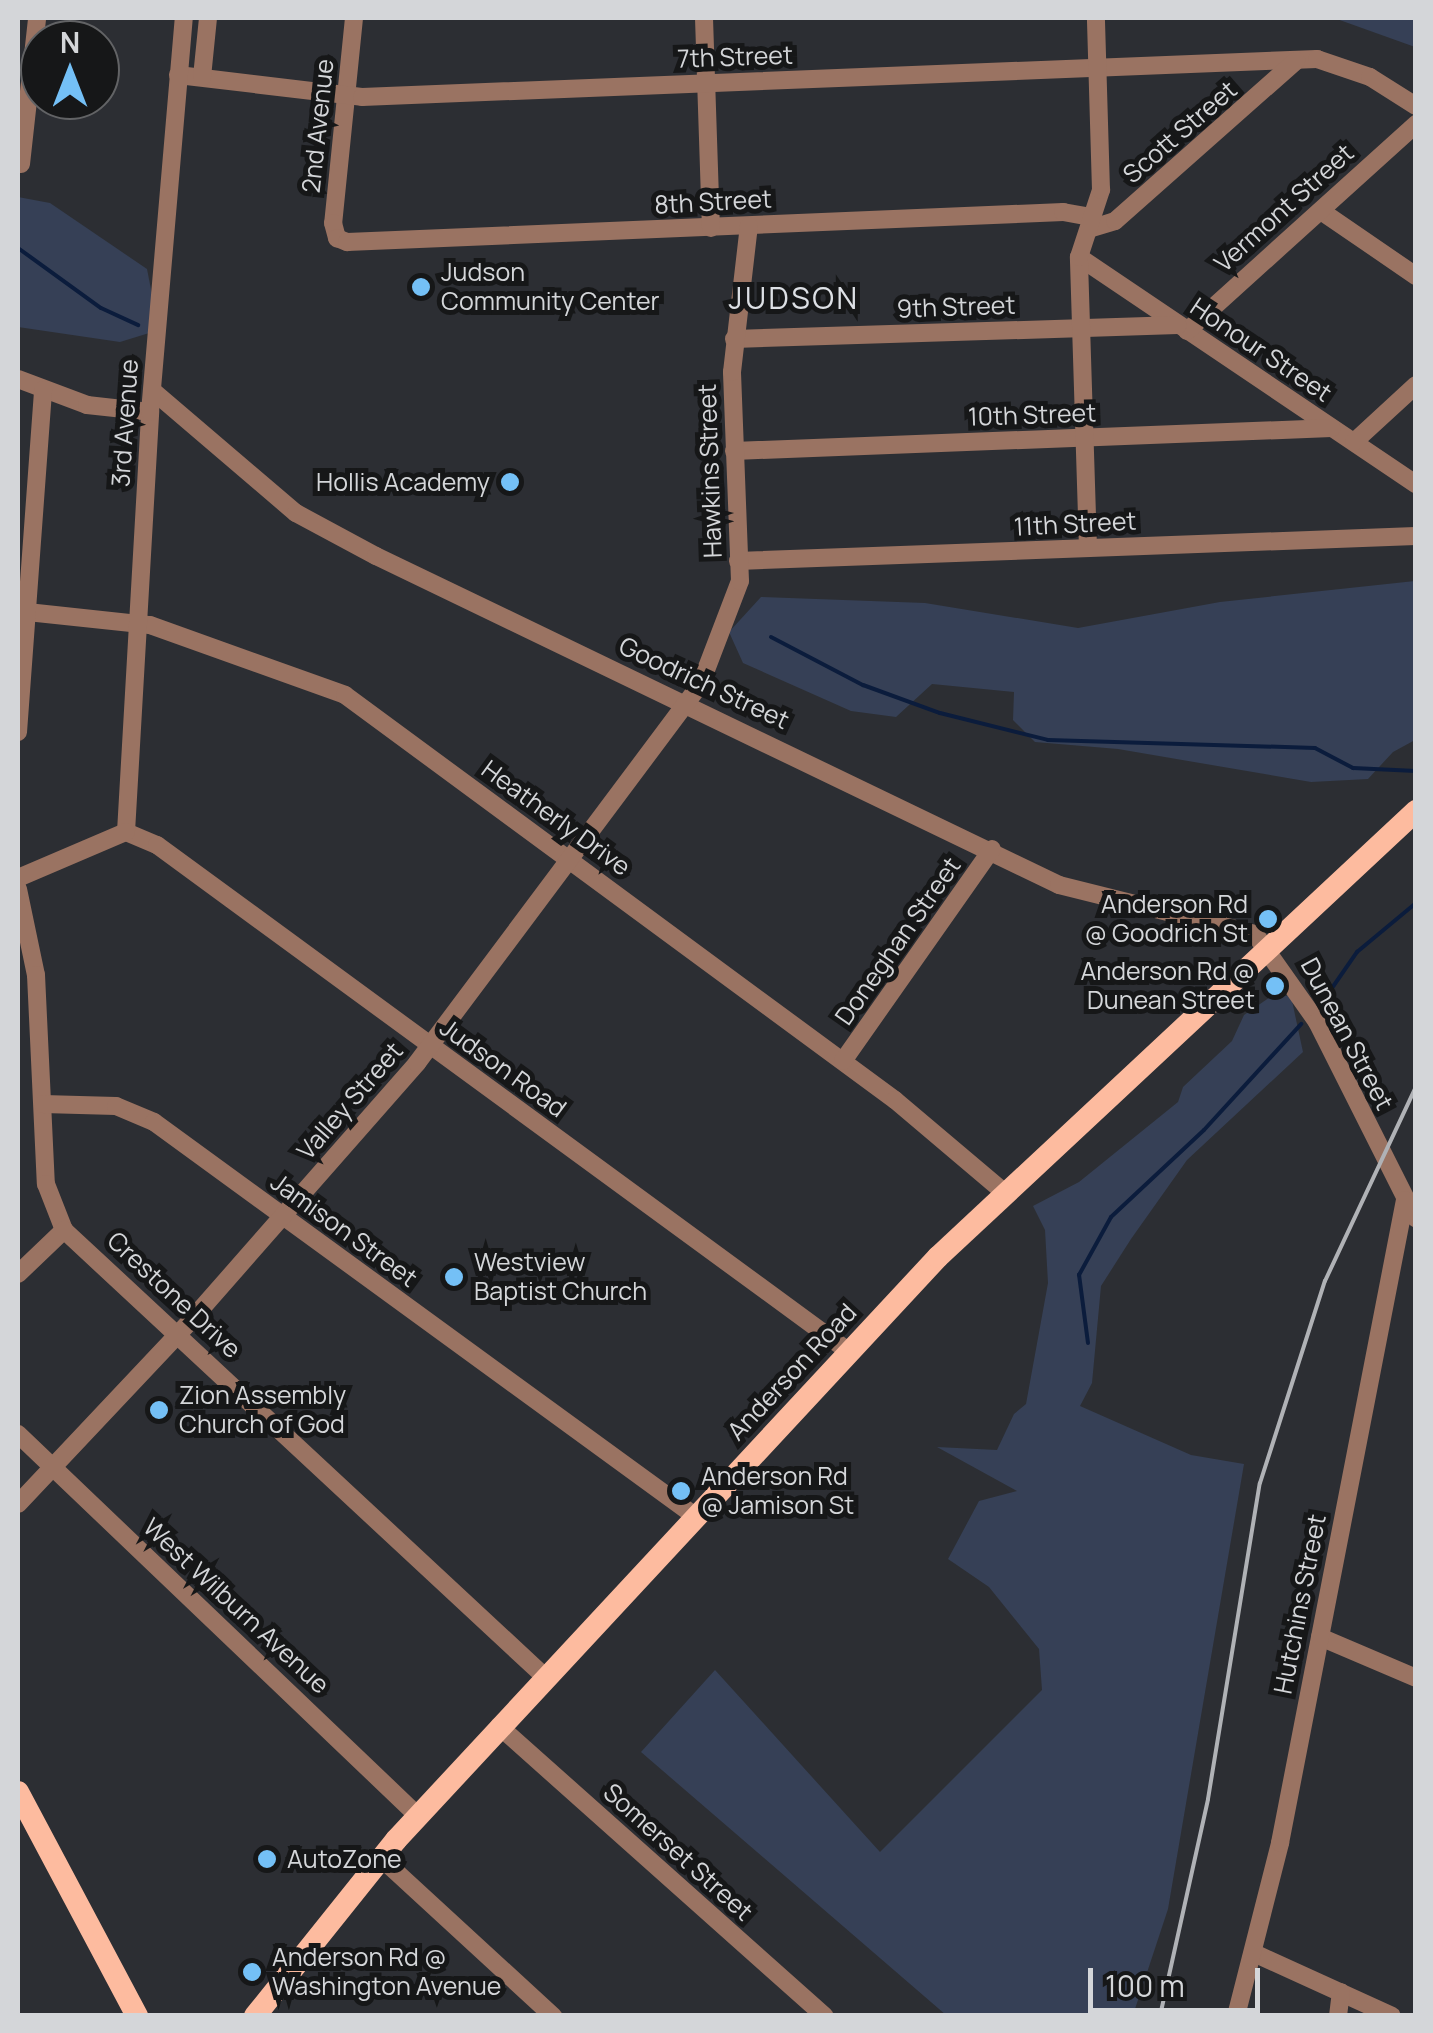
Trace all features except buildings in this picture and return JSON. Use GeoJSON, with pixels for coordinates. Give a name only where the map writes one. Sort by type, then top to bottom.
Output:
{"type":"FeatureCollection","features":[{"type":"Feature","properties":{"kind":"main road","name":"Anderson Road"},"geometry":{"type":"LineString","coordinates":[[255,2016],[418,1816],[848,1351],[1004,1192],[1416,812]]}},
{"type":"Feature","properties":{"kind":"main road"},"geometry":{"type":"LineString","coordinates":[[18,1792],[137,2016]]}},
{"type":"Feature","properties":{"kind":"street"},"geometry":{"type":"LineString","coordinates":[[22,164],[37,18]]}},
{"type":"Feature","properties":{"kind":"street","name":"3rd Avenue"},"geometry":{"type":"LineString","coordinates":[[126,832],[150,412],[184,18]]}},
{"type":"Feature","properties":{"kind":"street"},"geometry":{"type":"LineString","coordinates":[[202,77],[208,18]]}},
{"type":"Feature","properties":{"kind":"street","name":"2nd Avenue"},"geometry":{"type":"LineString","coordinates":[[337,238],[333,223],[354,18]]}},
{"type":"Feature","properties":{"kind":"street"},"geometry":{"type":"LineString","coordinates":[[704,18],[711,228]]}},
{"type":"Feature","properties":{"kind":"street"},"geometry":{"type":"LineString","coordinates":[[1088,548],[1079,257],[1101,190],[1096,18]]}},
{"type":"Feature","properties":{"kind":"street","name":"7th Street"},"geometry":{"type":"LineString","coordinates":[[178,75],[346,94],[1296,60],[1349,68],[1416,106]]}},
{"type":"Feature","properties":{"kind":"street","name":"Scott Street"},"geometry":{"type":"LineString","coordinates":[[1091,223],[1115,221],[1296,60]]}},
{"type":"Feature","properties":{"kind":"street","name":"Vermont Street"},"geometry":{"type":"LineString","coordinates":[[1183,328],[1416,124]]}},
{"type":"Feature","properties":{"kind":"street"},"geometry":{"type":"LineString","coordinates":[[1321,211],[1416,276]]}},
{"type":"Feature","properties":{"kind":"street","name":"8th Street"},"geometry":{"type":"LineString","coordinates":[[337,238],[354,242],[1063,212],[1091,223]]}},
{"type":"Feature","properties":{"kind":"street","name":"Hawkins Street"},"geometry":{"type":"LineString","coordinates":[[684,702],[701,683],[730,619],[738,561],[734,339],[749,226]]}},
{"type":"Feature","properties":{"kind":"street","name":"Honour Street"},"geometry":{"type":"LineString","coordinates":[[1079,257],[1416,484]]}},
{"type":"Feature","properties":{"kind":"street","name":"9th Street"},"geometry":{"type":"LineString","coordinates":[[734,339],[1183,328]]}},
{"type":"Feature","properties":{"kind":"street"},"geometry":{"type":"LineString","coordinates":[[18,379],[87,405],[150,412]]}},
{"type":"Feature","properties":{"kind":"street"},"geometry":{"type":"LineString","coordinates":[[1354,442],[1416,386]]}},
{"type":"Feature","properties":{"kind":"street"},"geometry":{"type":"LineString","coordinates":[[18,732],[22,611],[43,390]]}},
{"type":"Feature","properties":{"kind":"street","name":"Goodrich Street"},"geometry":{"type":"LineString","coordinates":[[153,391],[324,530],[992,849],[1059,885],[1208,920],[1255,934],[1270,947]]}},
{"type":"Feature","properties":{"kind":"street","name":"10th Street"},"geometry":{"type":"LineString","coordinates":[[734,451],[1332,428]]}},
{"type":"Feature","properties":{"kind":"street","name":"11th Street"},"geometry":{"type":"LineString","coordinates":[[738,561],[1416,536]]}},
{"type":"Feature","properties":{"kind":"street","name":"Heatherly Drive"},"geometry":{"type":"LineString","coordinates":[[22,611],[136,622],[345,695],[843,1062],[1004,1192]]}},
{"type":"Feature","properties":{"kind":"street","name":"Valley Street"},"geometry":{"type":"LineString","coordinates":[[18,1504],[179,1334],[430,1046],[684,702]]}},
{"type":"Feature","properties":{"kind":"street"},"geometry":{"type":"LineString","coordinates":[[18,878],[126,832]]}},
{"type":"Feature","properties":{"kind":"street","name":"Judson Road"},"geometry":{"type":"LineString","coordinates":[[126,832],[157,845],[848,1351]]}},
{"type":"Feature","properties":{"kind":"street","name":"Doneghan Street"},"geometry":{"type":"LineString","coordinates":[[843,1062],[992,849]]}},
{"type":"Feature","properties":{"kind":"street","name":"Crestone Drive"},"geometry":{"type":"LineString","coordinates":[[18,889],[36,975],[46,1184],[64,1230],[545,1678]]}},
{"type":"Feature","properties":{"kind":"street","name":"Dunean Street"},"geometry":{"type":"LineString","coordinates":[[1270,947],[1317,1022],[1416,1219]]}},
{"type":"Feature","properties":{"kind":"street","name":"Jamison Street"},"geometry":{"type":"LineString","coordinates":[[43,1104],[106,1104],[139,1113],[695,1516]]}},
{"type":"Feature","properties":{"kind":"street","name":"Hutchins Street"},"geometry":{"type":"LineString","coordinates":[[1236,2016],[1256,1954],[1405,1200]]}},
{"type":"Feature","properties":{"kind":"street"},"geometry":{"type":"LineString","coordinates":[[18,1274],[64,1230]]}},
{"type":"Feature","properties":{"kind":"street","name":"West Wilburn Avenue"},"geometry":{"type":"LineString","coordinates":[[18,1434],[418,1816]]}},
{"type":"Feature","properties":{"kind":"street"},"geometry":{"type":"LineString","coordinates":[[1320,1638],[1416,1678]]}},
{"type":"Feature","properties":{"kind":"street","name":"Somerset Street"},"geometry":{"type":"LineString","coordinates":[[499,1726],[824,2016]]}},
{"type":"Feature","properties":{"kind":"street"},"geometry":{"type":"LineString","coordinates":[[381,1858],[554,2016]]}},
{"type":"Feature","properties":{"kind":"street"},"geometry":{"type":"LineString","coordinates":[[1256,1954],[1392,2016]]}},
{"type":"Feature","properties":{"kind":"street"},"geometry":{"type":"LineString","coordinates":[[1338,2016],[1341,1992]]}},
{"type":"Feature","properties":{"kind":"shaded area"},"geometry":{"type":"Polygon","coordinates":[[[1334,18],[1415,18],[1415,47],[1334,18]]]}},
{"type":"Feature","properties":{"kind":"shaded area"},"geometry":{"type":"Polygon","coordinates":[[[18,197],[50,203],[147,269],[159,330],[120,342],[18,327],[18,197]]]}},
{"type":"Feature","properties":{"kind":"shaded area"},"geometry":{"type":"Polygon","coordinates":[[[1415,581],[1415,740],[1393,752],[1368,779],[1311,782],[1118,749],[1035,742],[1013,720],[1014,692],[932,684],[896,717],[851,711],[743,663],[729,632],[761,597],[925,603],[1078,628],[1220,602],[1415,581]]]}},
{"type":"Feature","properties":{"kind":"shaded area"},"geometry":{"type":"Polygon","coordinates":[[[1273,995],[1291,996],[1303,1052],[1187,1160],[1101,1286],[1092,1383],[1080,1406],[1191,1455],[1244,1464],[1168,1909],[1133,2015],[946,2015],[641,1752],[715,1670],[880,1852],[1042,1690],[1039,1649],[989,1587],[948,1559],[979,1501],[1017,1491],[937,1447],[997,1450],[1014,1414],[1026,1404],[1048,1283],[1045,1230],[1033,1206],[1079,1182],[1178,1102],[1183,1087],[1232,1041],[1244,1015],[1273,995]]]}},
{"type":"Feature","properties":{"kind":"waterway"},"geometry":{"type":"LineString","coordinates":[[18,248],[101,308],[138,325]]}},
{"type":"Feature","properties":{"kind":"waterway"},"geometry":{"type":"LineString","coordinates":[[771,637],[863,685],[940,713],[1048,740],[1315,748],[1353,768],[1416,771]]}},
{"type":"Feature","properties":{"kind":"waterway"},"geometry":{"type":"LineString","coordinates":[[1323,1001],[1357,952],[1416,903]]}},
{"type":"Feature","properties":{"kind":"waterway"},"geometry":{"type":"LineString","coordinates":[[1088,1343],[1079,1275],[1111,1217],[1204,1130],[1301,1024]]}},
{"type":"Feature","properties":{"kind":"railway"},"geometry":{"type":"LineString","coordinates":[[1160,2016],[1208,1799],[1260,1483],[1325,1281],[1416,1087]]}},
{"type":"Feature","properties":{"kind":"place","name":"Judson Community Center"},"geometry":{"type":"Point","coordinates":[421,287]}},
{"type":"Feature","properties":{"kind":"place","name":"Hollis Academy"},"geometry":{"type":"Point","coordinates":[510,482]}},
{"type":"Feature","properties":{"kind":"place","name":"Anderson Rd @ Goodrich St"},"geometry":{"type":"Point","coordinates":[1268,919]}},
{"type":"Feature","properties":{"kind":"place","name":"Anderson Rd @ Dunean Street"},"geometry":{"type":"Point","coordinates":[1275,986]}},
{"type":"Feature","properties":{"kind":"place","name":"Westview Baptist Church"},"geometry":{"type":"Point","coordinates":[454,1277]}},
{"type":"Feature","properties":{"kind":"place","name":"Zion Assembly Church of God"},"geometry":{"type":"Point","coordinates":[159,1410]}},
{"type":"Feature","properties":{"kind":"place","name":"Anderson Rd @ Jamison St"},"geometry":{"type":"Point","coordinates":[681,1491]}},
{"type":"Feature","properties":{"kind":"place","name":"AutoZone"},"geometry":{"type":"Point","coordinates":[267,1859]}},
{"type":"Feature","properties":{"kind":"place","name":"Anderson Rd @ Washington Avenue"},"geometry":{"type":"Point","coordinates":[252,1972]}},
{"type":"Feature","properties":{"kind":"district","name":"JUDSON"},"geometry":{"type":"Point","coordinates":[794,298]}}]}
